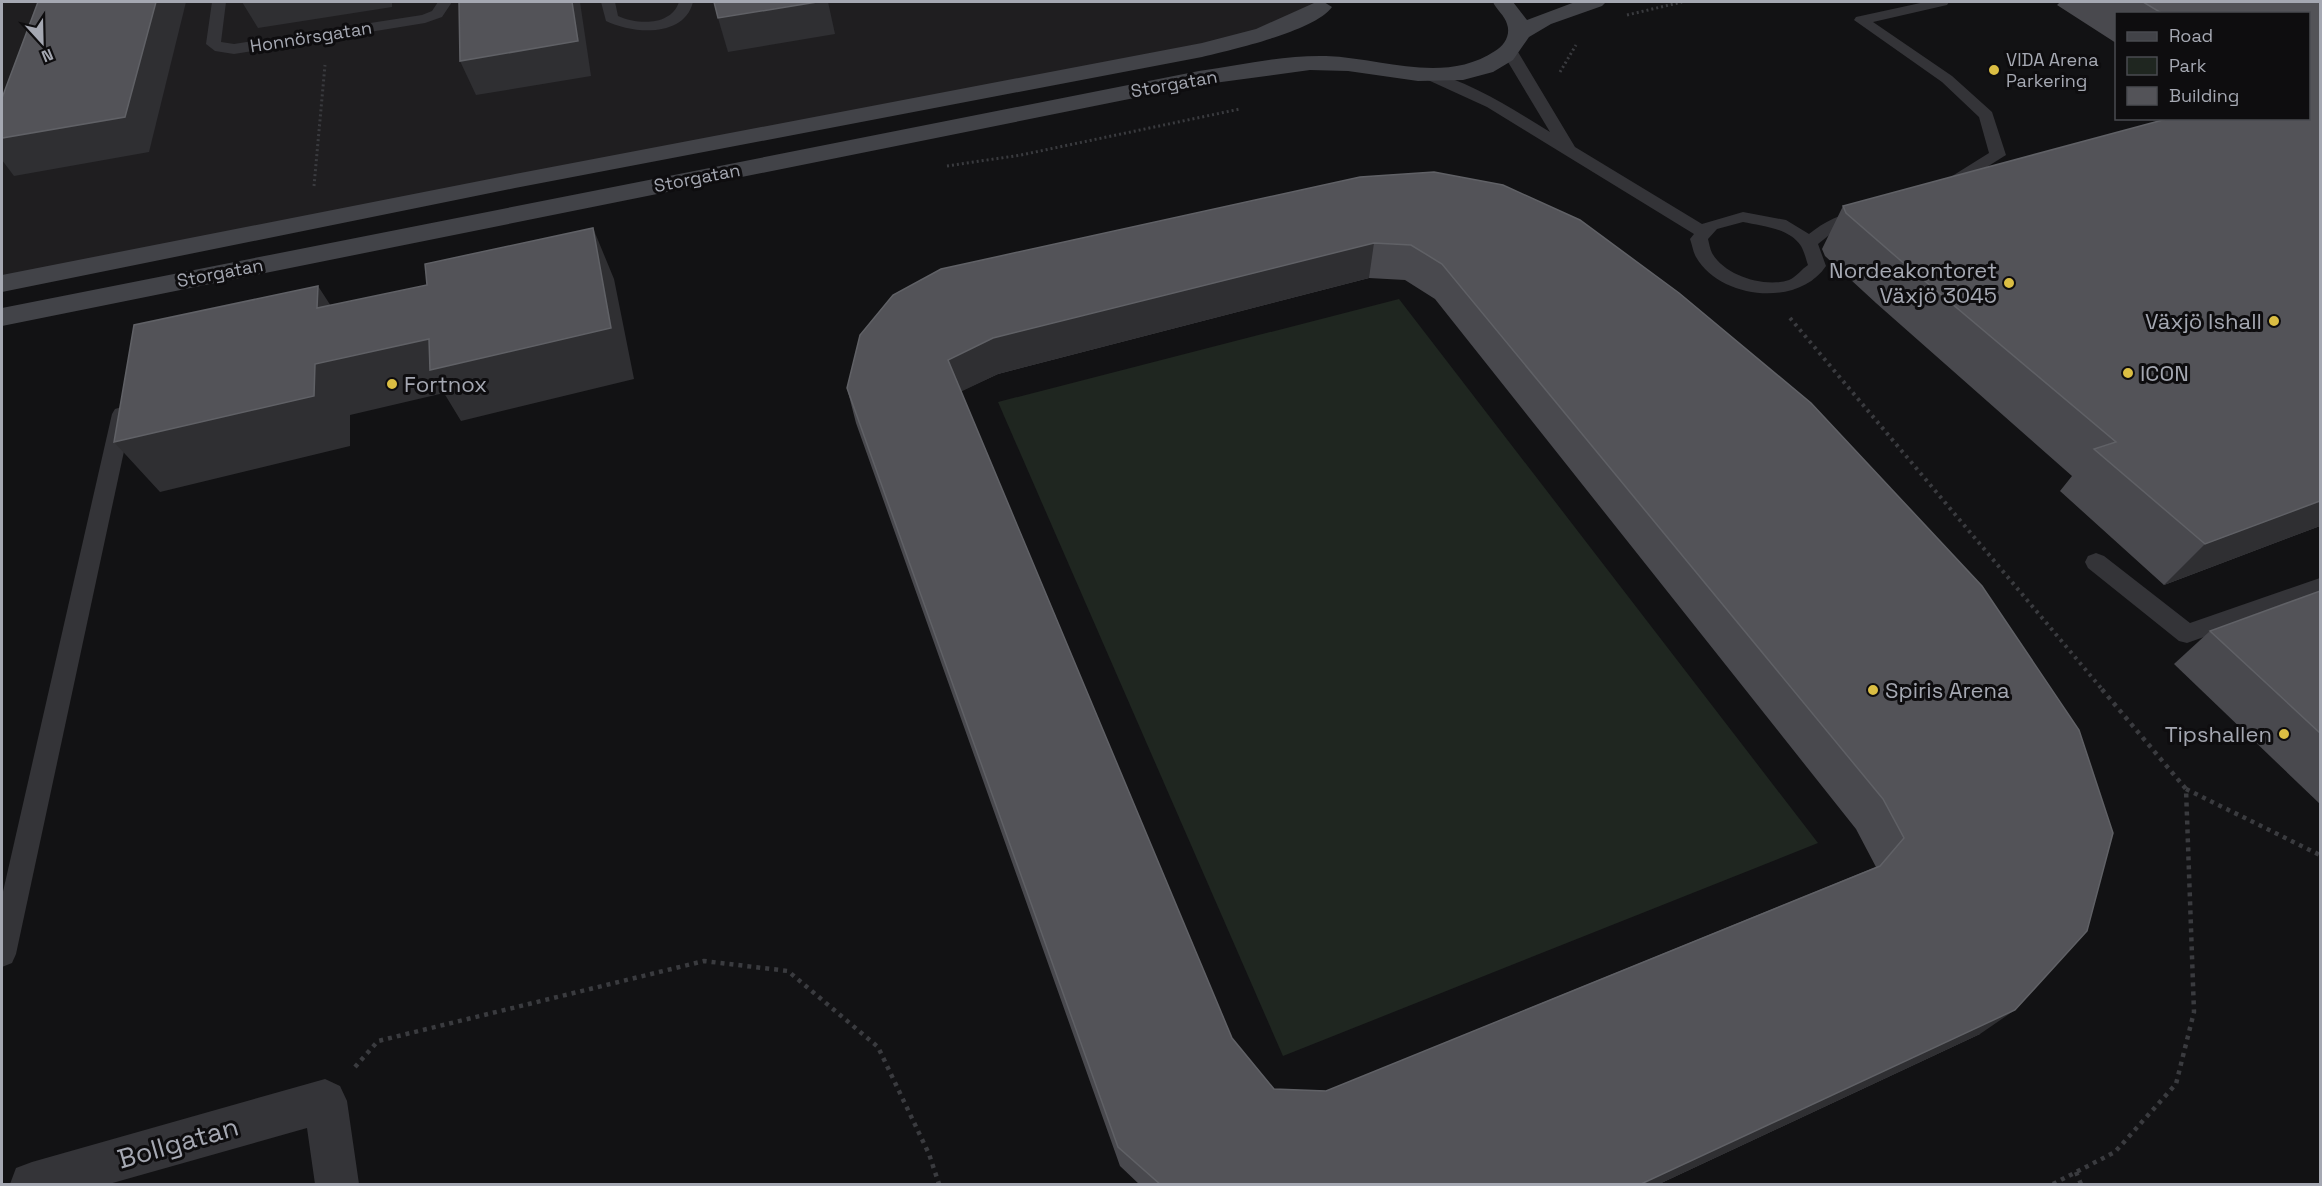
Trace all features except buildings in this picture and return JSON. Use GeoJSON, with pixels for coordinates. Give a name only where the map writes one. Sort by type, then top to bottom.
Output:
{"type":"FeatureCollection","features":[{"type":"Feature","properties":{"kind":"main road"},"geometry":{"type":"LineString","coordinates":[[1503,2],[1517,18],[1514,43]]}},
{"type":"Feature","properties":{"kind":"main road","name":"Storgatan"},"geometry":{"type":"LineString","coordinates":[[2,317],[1198,78],[1327,63],[1425,75],[1474,70],[1494,62],[1543,19],[1595,2]]}},
{"type":"Feature","properties":{"kind":"main road","name":"Storgatan"},"geometry":{"type":"LineString","coordinates":[[1323,4],[1319,22],[1327,38],[1358,61],[1394,72]]}},
{"type":"Feature","properties":{"kind":"main road","name":"Storgatan"},"geometry":{"type":"LineString","coordinates":[[2,284],[515,181],[1203,50],[1256,38],[1284,27],[1323,4]]}},
{"type":"Feature","properties":{"kind":"street","name":"Bollgatan"},"geometry":{"type":"LineString","coordinates":[[32,1185],[325,1101]]}},
{"type":"Feature","properties":{"kind":"street"},"geometry":{"type":"LineString","coordinates":[[325,1101],[337,1185]]}},
{"type":"Feature","properties":{"kind":"lane","name":"Honnörsgatan"},"geometry":{"type":"LineString","coordinates":[[219,2],[212,36],[213,44],[220,48],[249,47],[425,19],[437,14],[445,2]]}},
{"type":"Feature","properties":{"kind":"lane"},"geometry":{"type":"LineString","coordinates":[[608,2],[611,18],[628,26],[641,27],[669,21],[685,10],[686,2]]}},
{"type":"Feature","properties":{"kind":"lane"},"geometry":{"type":"LineString","coordinates":[[1932,194],[1998,155],[1986,115],[1947,79],[1861,20],[1942,2]]}},
{"type":"Feature","properties":{"kind":"lane"},"geometry":{"type":"LineString","coordinates":[[1514,43],[1569,149]]}},
{"type":"Feature","properties":{"kind":"lane"},"geometry":{"type":"LineString","coordinates":[[1425,75],[1456,86],[1493,104],[1702,231]]}},
{"type":"Feature","properties":{"kind":"lane"},"geometry":{"type":"LineString","coordinates":[[1809,243],[1832,224],[1875,211]]}},
{"type":"Feature","properties":{"kind":"lane"},"geometry":{"type":"LineString","coordinates":[[1726,218],[1752,218],[1780,224],[1809,243],[1817,266],[1810,278],[1784,288],[1765,288],[1744,284],[1710,266],[1701,254],[1699,242],[1702,231],[1712,223],[1726,218]]}},
{"type":"Feature","properties":{"kind":"lane"},"geometry":{"type":"LineString","coordinates":[[2,954],[127,393]]}},
{"type":"Feature","properties":{"kind":"lane"},"geometry":{"type":"LineString","coordinates":[[2096,562],[2187,634],[2320,587]]}},
{"type":"Feature","properties":{"kind":"path"},"geometry":{"type":"LineString","coordinates":[[313,189],[328,35]]}},
{"type":"Feature","properties":{"kind":"path"},"geometry":{"type":"LineString","coordinates":[[1765,288],[2186,789],[2320,855]]}},
{"type":"Feature","properties":{"kind":"path"},"geometry":{"type":"LineString","coordinates":[[2053,1185],[2115,1152],[2176,1084],[2194,1012],[2186,789]]}},
{"type":"Feature","properties":{"kind":"path"},"geometry":{"type":"LineString","coordinates":[[325,1101],[378,1041],[704,961],[788,971],[878,1047],[929,1154],[939,1185]]}},
{"type":"Feature","properties":{"kind":"path"},"geometry":{"type":"LineString","coordinates":[[2076,1172],[2080,1185]]}},
{"type":"Feature","properties":{"kind":"shaded area"},"geometry":{"type":"Polygon","coordinates":[[[2,2],[1325,2],[1321,7],[1284,27],[2,284],[2,2]]]}},
{"type":"Feature","properties":{"kind":"green space"},"geometry":{"type":"Polygon","coordinates":[[[1399,299],[1818,843],[1283,1056],[998,402],[1399,299]]]}},
{"type":"Feature","properties":{"kind":"place","name":"VIDA Arena Parkering"},"geometry":{"type":"Point","coordinates":[1994,70]}},
{"type":"Feature","properties":{"kind":"place","name":"Nordeakontoret Växjö 3045"},"geometry":{"type":"Point","coordinates":[2009,283]}},
{"type":"Feature","properties":{"kind":"place","name":"Växjö Ishall"},"geometry":{"type":"Point","coordinates":[2274,321]}},
{"type":"Feature","properties":{"kind":"place","name":"ICON"},"geometry":{"type":"Point","coordinates":[2128,373]}},
{"type":"Feature","properties":{"kind":"place","name":"Fortnox"},"geometry":{"type":"Point","coordinates":[392,384]}},
{"type":"Feature","properties":{"kind":"place","name":"Spiris Arena"},"geometry":{"type":"Point","coordinates":[1873,690]}},
{"type":"Feature","properties":{"kind":"place","name":"Tipshallen"},"geometry":{"type":"Point","coordinates":[2284,734]}}]}
